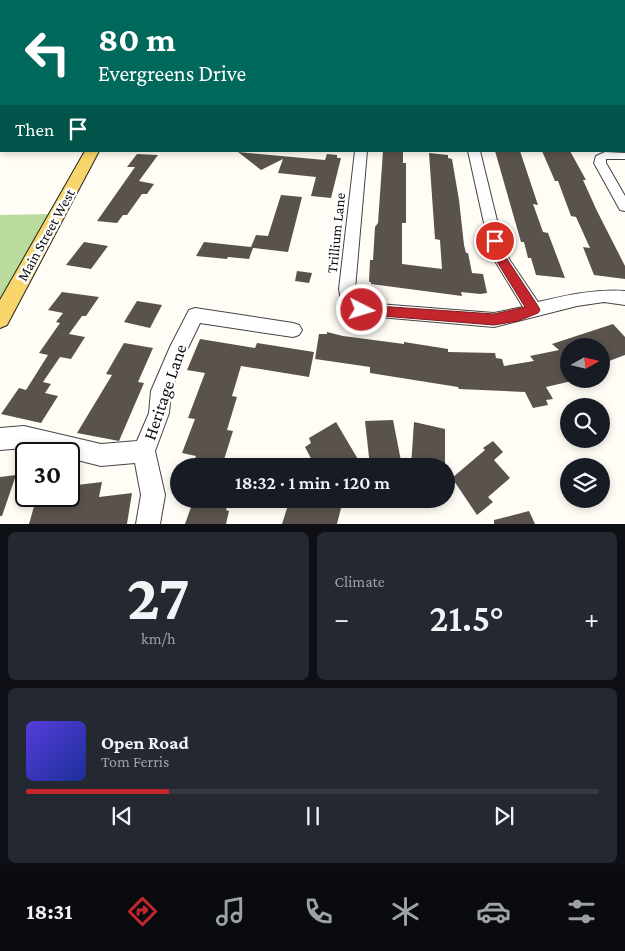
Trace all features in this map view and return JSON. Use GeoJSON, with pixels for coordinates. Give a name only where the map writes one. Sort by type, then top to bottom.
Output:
{"type":"FeatureCollection","features":[{"type":"Feature","properties":{"kind":"main road","name":"Main Street West"},"geometry":{"type":"LineString","coordinates":[[0,319],[91,152]]}},
{"type":"Feature","properties":{"kind":"street","name":"Trillium Lane"},"geometry":{"type":"LineString","coordinates":[[361,152],[347,288],[348,300],[362,310],[494,320],[534,310]]}},
{"type":"Feature","properties":{"kind":"street"},"geometry":{"type":"LineString","coordinates":[[474,152],[495,241],[502,260],[534,310],[577,299],[604,296],[625,298]]}},
{"type":"Feature","properties":{"kind":"street"},"geometry":{"type":"LineString","coordinates":[[625,156],[605,155],[600,158],[600,163],[625,207]]}},
{"type":"Feature","properties":{"kind":"street","name":"Heritage Lane"},"geometry":{"type":"LineString","coordinates":[[148,524],[153,495],[144,451],[159,413],[161,392],[176,353],[195,315],[293,330]]}},
{"type":"Feature","properties":{"kind":"street","name":"Heritage Lane"},"geometry":{"type":"LineString","coordinates":[[0,439],[24,437],[101,455],[144,451]]}},
{"type":"Feature","properties":{"kind":"green space"},"geometry":{"type":"Polygon","coordinates":[[[52,214],[0,311],[0,215],[52,214]]]}},
{"type":"Feature","properties":{"kind":"building"},"geometry":{"type":"Polygon","coordinates":[[[238,152],[325,160],[327,154],[337,155],[337,158],[341,158],[331,198],[311,196],[316,177],[278,173],[283,159],[261,170],[238,152]]]}},
{"type":"Feature","properties":{"kind":"building"},"geometry":{"type":"Polygon","coordinates":[[[383,152],[403,152],[403,163],[406,163],[406,223],[402,223],[402,264],[442,269],[440,240],[435,239],[429,153],[448,155],[448,158],[452,159],[466,253],[468,253],[472,273],[483,274],[487,293],[461,292],[462,296],[371,284],[369,282],[370,260],[373,260],[375,227],[378,223],[383,152]]]}},
{"type":"Feature","properties":{"kind":"building"},"geometry":{"type":"Polygon","coordinates":[[[495,152],[520,152],[538,205],[533,204],[543,232],[548,233],[565,278],[536,275],[531,258],[528,258],[524,242],[521,242],[495,152]]]}},
{"type":"Feature","properties":{"kind":"building"},"geometry":{"type":"Polygon","coordinates":[[[542,152],[571,152],[586,180],[583,180],[625,266],[625,279],[594,275],[583,247],[590,248],[576,217],[571,216],[558,181],[555,181],[542,152]]]}},
{"type":"Feature","properties":{"kind":"building"},"geometry":{"type":"Polygon","coordinates":[[[137,154],[158,155],[139,181],[154,184],[147,194],[142,194],[127,215],[123,215],[117,223],[97,221],[135,167],[127,167],[137,154]]]}},
{"type":"Feature","properties":{"kind":"building"},"geometry":{"type":"Polygon","coordinates":[[[281,195],[302,197],[288,252],[253,248],[249,259],[196,256],[204,242],[251,247],[256,235],[268,236],[281,195]]]}},
{"type":"Feature","properties":{"kind":"building"},"geometry":{"type":"Polygon","coordinates":[[[84,242],[108,246],[91,269],[66,265],[84,242]]]}},
{"type":"Feature","properties":{"kind":"building"},"geometry":{"type":"Polygon","coordinates":[[[297,271],[312,273],[309,283],[295,281],[297,271]]]}},
{"type":"Feature","properties":{"kind":"building"},"geometry":{"type":"Polygon","coordinates":[[[62,292],[99,297],[86,316],[82,316],[69,334],[85,337],[71,359],[60,357],[43,382],[51,384],[45,393],[58,396],[41,423],[1,414],[19,388],[26,390],[48,355],[39,353],[60,323],[56,322],[63,313],[48,310],[62,292]]]}},
{"type":"Feature","properties":{"kind":"building"},"geometry":{"type":"Polygon","coordinates":[[[137,301],[162,305],[150,328],[124,322],[137,301]]]}},
{"type":"Feature","properties":{"kind":"building"},"geometry":{"type":"Polygon","coordinates":[[[613,324],[625,337],[625,355],[610,361],[610,338],[570,338],[613,324]]]}},
{"type":"Feature","properties":{"kind":"building"},"geometry":{"type":"Polygon","coordinates":[[[327,332],[343,336],[404,344],[404,342],[448,349],[448,352],[495,353],[496,358],[502,359],[504,366],[534,361],[530,356],[559,350],[552,344],[560,341],[560,384],[546,387],[553,399],[546,400],[548,405],[533,408],[525,392],[459,389],[458,387],[370,373],[370,367],[315,359],[319,334],[327,334],[327,332]]]}},
{"type":"Feature","properties":{"kind":"building"},"geometry":{"type":"Polygon","coordinates":[[[200,339],[255,348],[257,343],[314,352],[309,377],[241,366],[232,396],[237,397],[227,430],[233,431],[225,458],[195,458],[196,456],[182,453],[195,419],[188,418],[205,373],[187,370],[200,339]]]}},
{"type":"Feature","properties":{"kind":"building"},"geometry":{"type":"Polygon","coordinates":[[[124,343],[153,348],[138,382],[144,383],[119,441],[77,433],[112,375],[106,374],[124,343]]]}},
{"type":"Feature","properties":{"kind":"building"},"geometry":{"type":"Polygon","coordinates":[[[393,420],[400,458],[369,458],[365,421],[393,420]]]}},
{"type":"Feature","properties":{"kind":"building"},"geometry":{"type":"Polygon","coordinates":[[[336,422],[357,458],[311,458],[305,447],[311,443],[309,438],[336,422]]]}},
{"type":"Feature","properties":{"kind":"building"},"geometry":{"type":"Polygon","coordinates":[[[414,422],[445,429],[445,458],[412,458],[414,422]]]}},
{"type":"Feature","properties":{"kind":"building"},"geometry":{"type":"Polygon","coordinates":[[[493,441],[503,452],[494,460],[510,478],[488,497],[493,502],[477,515],[455,482],[455,475],[485,450],[483,448],[493,441]]]}},
{"type":"Feature","properties":{"kind":"building"},"geometry":{"type":"Polygon","coordinates":[[[15,475],[2,516],[0,516],[0,477],[15,475]]]}},
{"type":"Feature","properties":{"kind":"building"},"geometry":{"type":"Polygon","coordinates":[[[102,482],[99,497],[132,493],[127,524],[29,524],[34,507],[80,507],[80,485],[102,482]]]}},
{"type":"Feature","properties":{"kind":"building"},"geometry":{"type":"Polygon","coordinates":[[[191,508],[227,508],[226,510],[229,511],[226,524],[185,524],[191,508]]]}},
{"type":"Feature","properties":{"kind":"building"},"geometry":{"type":"Polygon","coordinates":[[[287,508],[341,508],[337,524],[282,524],[287,508]]]}},
{"type":"Feature","properties":{"kind":"building"},"geometry":{"type":"Polygon","coordinates":[[[529,511],[535,524],[494,524],[494,520],[529,511]]]}},
{"type":"Feature","properties":{"kind":"route"},"geometry":{"type":"LineString","coordinates":[[362,310],[494,320],[534,310],[520,291],[502,260],[495,241]]}}]}
